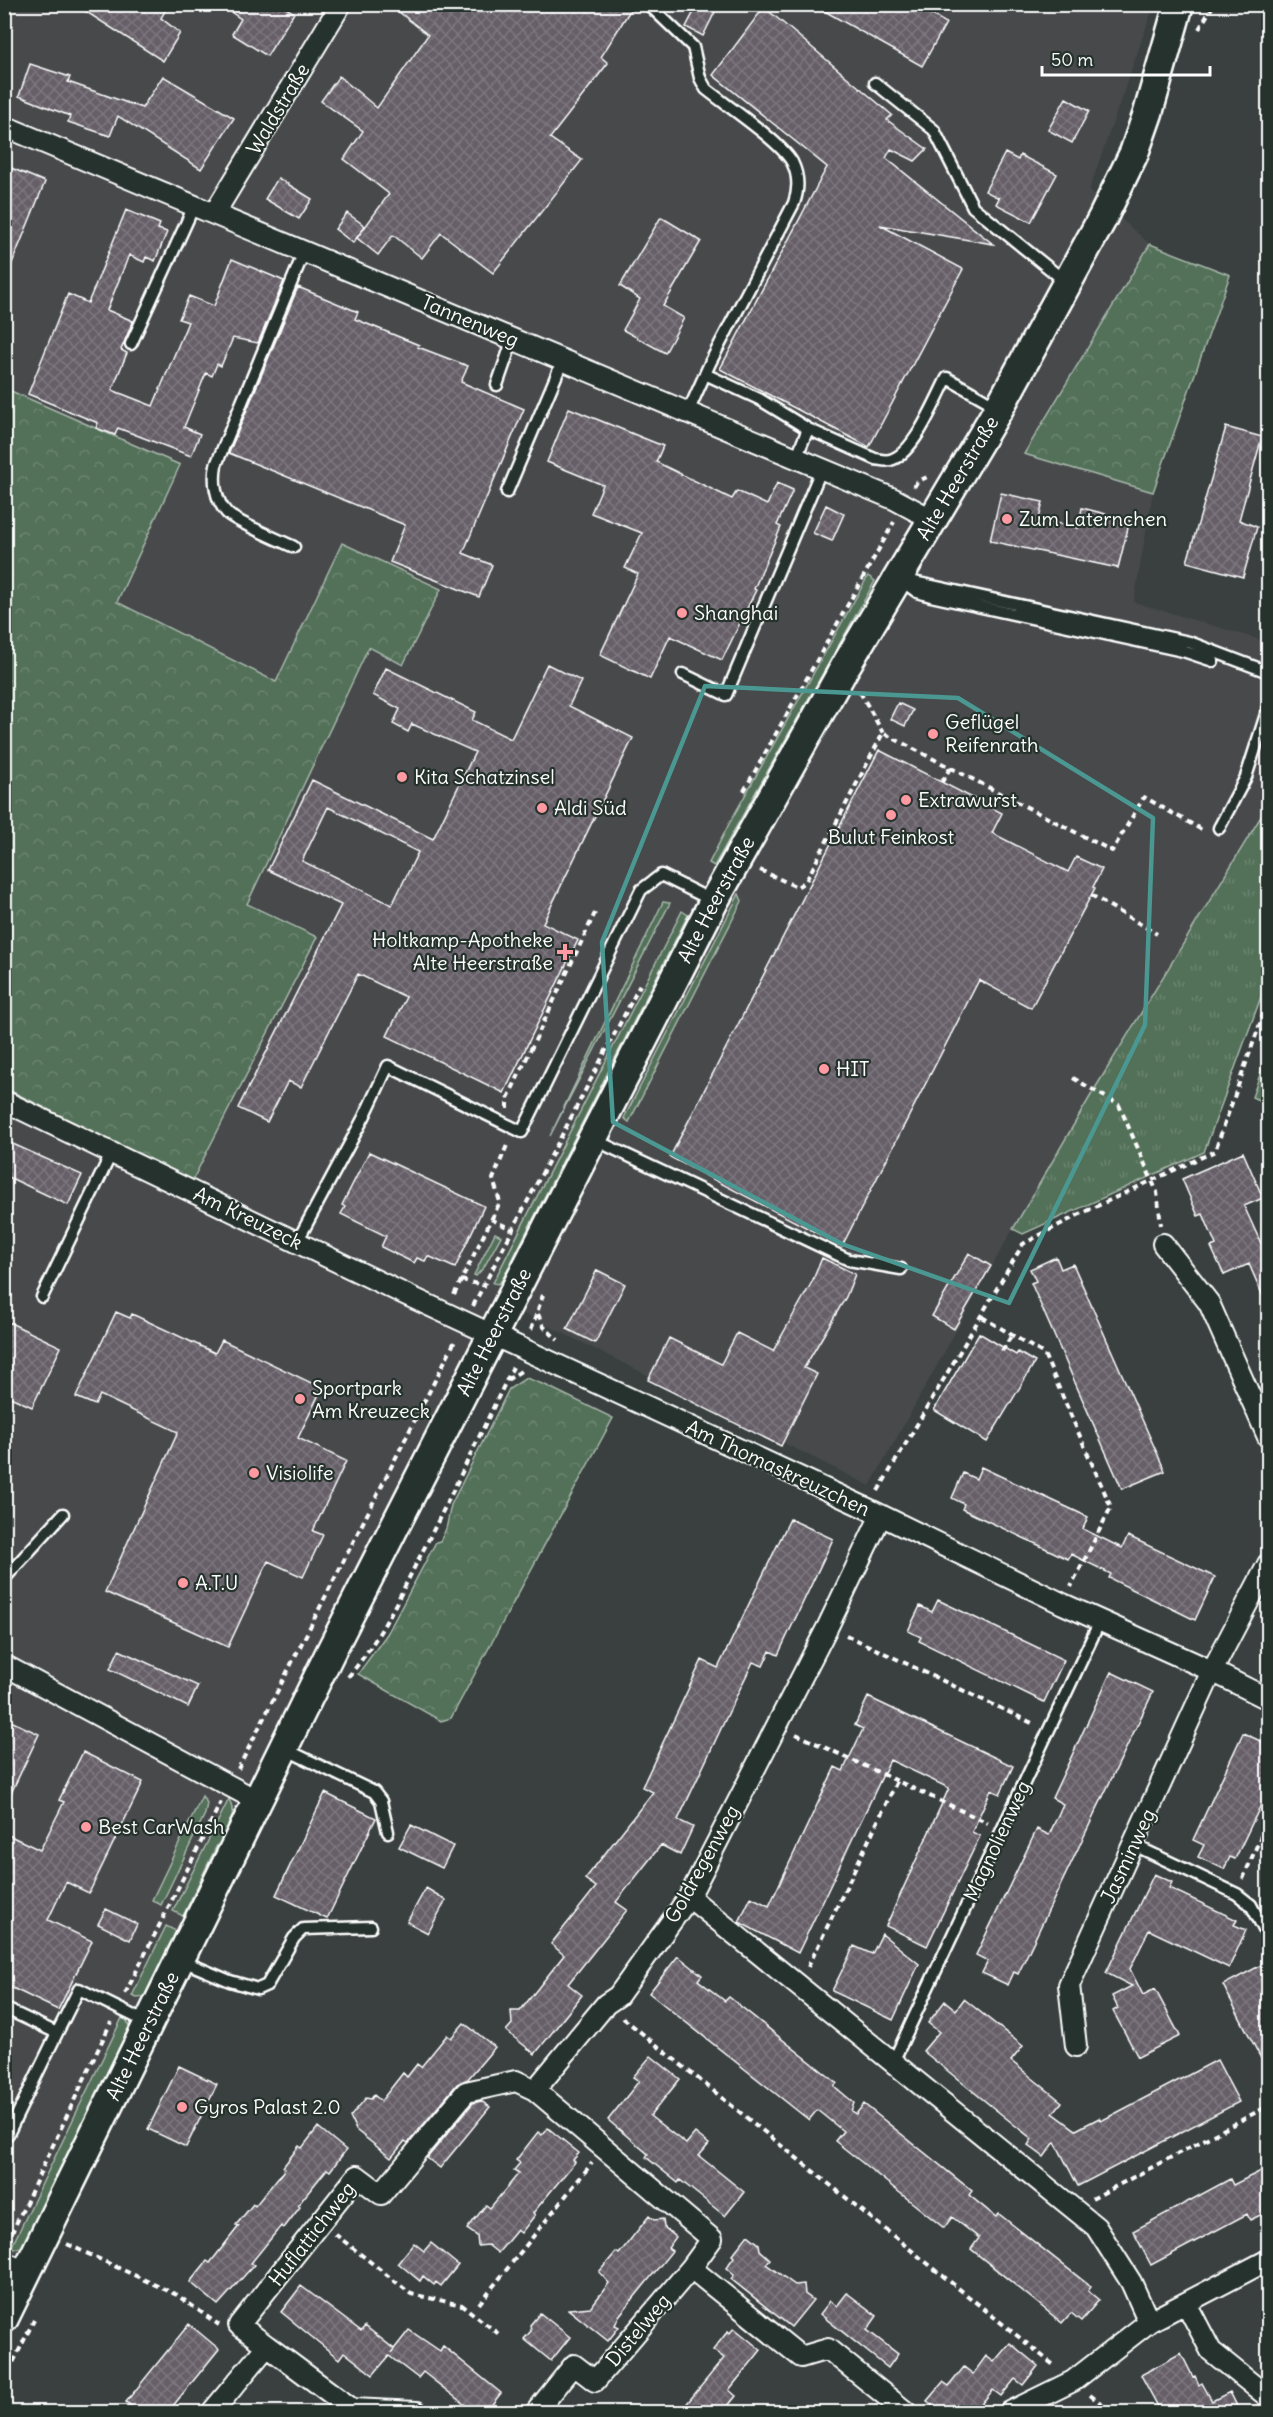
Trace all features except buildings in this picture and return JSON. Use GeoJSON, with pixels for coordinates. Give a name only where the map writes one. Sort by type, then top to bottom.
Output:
{"type":"FeatureCollection","features":[{"type":"Feature","properties":{"kind":"street","name":"Waldstraße"},"geometry":{"type":"LineString","coordinates":[[214,214],[341,4]]}},
{"type":"Feature","properties":{"kind":"street","name":"Alte Heerstraße"},"geometry":{"type":"LineString","coordinates":[[4,2318],[16,2268],[64,2242],[149,2023],[256,1800],[714,901],[754,867],[855,674],[898,578],[999,408],[1068,284],[1134,153],[1148,113],[1179,4]]}},
{"type":"Feature","properties":{"kind":"street","name":"Tannenweg"},"geometry":{"type":"LineString","coordinates":[[4,126],[822,468],[905,504],[933,520]]}},
{"type":"Feature","properties":{"kind":"street","name":"Am Kreuzeck"},"geometry":{"type":"LineString","coordinates":[[4,1101],[493,1334]]}},
{"type":"Feature","properties":{"kind":"street"},"geometry":{"type":"LineString","coordinates":[[1163,1244],[1209,1303],[1269,1437]]}},
{"type":"Feature","properties":{"kind":"street","name":"Am Thomaskreuzchen"},"geometry":{"type":"LineString","coordinates":[[493,1334],[874,1512],[1063,1604],[1212,1671],[1269,1700]]}},
{"type":"Feature","properties":{"kind":"street","name":"Goldregenweg"},"geometry":{"type":"LineString","coordinates":[[612,2000],[689,1897],[828,1626],[874,1512]]}},
{"type":"Feature","properties":{"kind":"street","name":"Jasminweg"},"geometry":{"type":"LineString","coordinates":[[1076,2046],[1069,1985],[1212,1671],[1269,1564]]}},
{"type":"Feature","properties":{"kind":"street"},"geometry":{"type":"LineString","coordinates":[[4,1665],[256,1800]]}},
{"type":"Feature","properties":{"kind":"street"},"geometry":{"type":"LineString","coordinates":[[689,1897],[1096,2227],[1131,2282],[1149,2322]]}},
{"type":"Feature","properties":{"kind":"street"},"geometry":{"type":"LineString","coordinates":[[535,2090],[612,2000]]}},
{"type":"Feature","properties":{"kind":"street","name":"Huflattichweg"},"geometry":{"type":"LineString","coordinates":[[239,2325],[357,2176],[381,2194],[466,2092],[516,2081],[535,2090],[712,2239],[691,2268]]}},
{"type":"Feature","properties":{"kind":"street"},"geometry":{"type":"LineString","coordinates":[[1011,2412],[1073,2381],[1149,2322],[1269,2260]]}},
{"type":"Feature","properties":{"kind":"street"},"geometry":{"type":"LineString","coordinates":[[691,2268],[801,2357],[828,2349],[906,2412]]}},
{"type":"Feature","properties":{"kind":"street","name":"Distelweg"},"geometry":{"type":"LineString","coordinates":[[536,2412],[574,2365],[595,2381],[691,2268]]}},
{"type":"Feature","properties":{"kind":"street"},"geometry":{"type":"LineString","coordinates":[[1186,2303],[1210,2351],[1266,2391]]}},
{"type":"Feature","properties":{"kind":"street"},"geometry":{"type":"LineString","coordinates":[[239,2325],[351,2409],[417,2412]]}},
{"type":"Feature","properties":{"kind":"street"},"geometry":{"type":"LineString","coordinates":[[212,2412],[267,2346]]}},
{"type":"Feature","properties":{"kind":"lane"},"geometry":{"type":"LineString","coordinates":[[648,4],[693,47],[700,78],[706,89],[777,145],[791,161],[798,178],[798,192],[794,203],[705,374],[688,412]]}},
{"type":"Feature","properties":{"kind":"lane"},"geometry":{"type":"LineString","coordinates":[[875,83],[934,130],[974,207],[1068,284]]}},
{"type":"Feature","properties":{"kind":"lane"},"geometry":{"type":"LineString","coordinates":[[131,344],[194,206]]}},
{"type":"Feature","properties":{"kind":"lane"},"geometry":{"type":"LineString","coordinates":[[294,547],[228,514],[217,495],[214,477],[216,465],[229,432],[304,252]]}},
{"type":"Feature","properties":{"kind":"lane"},"geometry":{"type":"LineString","coordinates":[[497,385],[513,339]]}},
{"type":"Feature","properties":{"kind":"lane"},"geometry":{"type":"LineString","coordinates":[[507,492],[563,360]]}},
{"type":"Feature","properties":{"kind":"lane"},"geometry":{"type":"LineString","coordinates":[[705,374],[759,399],[808,429],[856,451],[886,461],[896,459],[908,448],[947,378],[999,408]]}},
{"type":"Feature","properties":{"kind":"lane"},"geometry":{"type":"LineString","coordinates":[[796,458],[808,429]]}},
{"type":"Feature","properties":{"kind":"lane"},"geometry":{"type":"LineString","coordinates":[[682,674],[726,695],[822,468]]}},
{"type":"Feature","properties":{"kind":"lane"},"geometry":{"type":"LineString","coordinates":[[898,578],[917,591],[930,596],[1183,651],[1213,661]]}},
{"type":"Feature","properties":{"kind":"lane"},"geometry":{"type":"LineString","coordinates":[[898,578],[1190,642],[1269,672]]}},
{"type":"Feature","properties":{"kind":"lane"},"geometry":{"type":"LineString","coordinates":[[1218,828],[1246,777],[1269,708]]}},
{"type":"Feature","properties":{"kind":"lane"},"geometry":{"type":"LineString","coordinates":[[297,1242],[364,1117],[388,1066],[522,1132],[640,890],[661,875],[714,901]]}},
{"type":"Feature","properties":{"kind":"lane"},"geometry":{"type":"LineString","coordinates":[[592,1138],[849,1260],[901,1269]]}},
{"type":"Feature","properties":{"kind":"lane"},"geometry":{"type":"LineString","coordinates":[[42,1297],[112,1152]]}},
{"type":"Feature","properties":{"kind":"lane"},"geometry":{"type":"LineString","coordinates":[[4,1579],[63,1514]]}},
{"type":"Feature","properties":{"kind":"lane","name":"Magnolienweg"},"geometry":{"type":"LineString","coordinates":[[893,2062],[1100,1620]]}},
{"type":"Feature","properties":{"kind":"lane"},"geometry":{"type":"LineString","coordinates":[[282,1748],[374,1792],[381,1801],[388,1832]]}},
{"type":"Feature","properties":{"kind":"lane"},"geometry":{"type":"LineString","coordinates":[[1134,1845],[1237,1894],[1251,1905],[1269,1938]]}},
{"type":"Feature","properties":{"kind":"lane"},"geometry":{"type":"LineString","coordinates":[[180,1960],[230,1981],[258,1989],[267,1985],[294,1938],[303,1929],[371,1927]]}},
{"type":"Feature","properties":{"kind":"lane"},"geometry":{"type":"LineString","coordinates":[[8,2134],[79,1989],[149,2023]]}},
{"type":"Feature","properties":{"kind":"lane"},"geometry":{"type":"LineString","coordinates":[[4,2007],[57,2033]]}},
{"type":"Feature","properties":{"kind":"path"},"geometry":{"type":"LineString","coordinates":[[855,674],[859,692],[883,733],[1112,851],[1144,796],[1204,832]]}},
{"type":"Feature","properties":{"kind":"path"},"geometry":{"type":"LineString","coordinates":[[854,702],[859,692],[855,674]]}},
{"type":"Feature","properties":{"kind":"path"},"geometry":{"type":"LineString","coordinates":[[754,867],[797,887],[806,881],[883,733]]}},
{"type":"Feature","properties":{"kind":"path"},"geometry":{"type":"LineString","coordinates":[[942,782],[950,768]]}},
{"type":"Feature","properties":{"kind":"path"},"geometry":{"type":"LineString","coordinates":[[1269,780],[1266,789],[1269,790]]}},
{"type":"Feature","properties":{"kind":"path"},"geometry":{"type":"LineString","coordinates":[[1091,895],[1157,934]]}},
{"type":"Feature","properties":{"kind":"path"},"geometry":{"type":"LineString","coordinates":[[874,1512],[1023,1244],[1080,1214],[1215,1151],[1269,1001]]}},
{"type":"Feature","properties":{"kind":"path"},"geometry":{"type":"LineString","coordinates":[[1073,1078],[1119,1105],[1157,1192],[1163,1244]]}},
{"type":"Feature","properties":{"kind":"path"},"geometry":{"type":"LineString","coordinates":[[491,1219],[513,1230]]}},
{"type":"Feature","properties":{"kind":"path"},"geometry":{"type":"LineString","coordinates":[[461,1280],[484,1285]]}},
{"type":"Feature","properties":{"kind":"path"},"geometry":{"type":"LineString","coordinates":[[538,1314],[544,1291]]}},
{"type":"Feature","properties":{"kind":"path"},"geometry":{"type":"LineString","coordinates":[[982,1317],[1044,1354],[1112,1507],[1063,1604]]}},
{"type":"Feature","properties":{"kind":"path"},"geometry":{"type":"LineString","coordinates":[[1002,1351],[1012,1335]]}},
{"type":"Feature","properties":{"kind":"path"},"geometry":{"type":"LineString","coordinates":[[343,1685],[367,1655],[381,1631],[440,1519],[507,1380]]}},
{"type":"Feature","properties":{"kind":"path"},"geometry":{"type":"LineString","coordinates":[[828,1626],[1048,1731]]}},
{"type":"Feature","properties":{"kind":"path"},"geometry":{"type":"LineString","coordinates":[[776,1725],[1002,1830]]}},
{"type":"Feature","properties":{"kind":"path"},"geometry":{"type":"LineString","coordinates":[[799,1986],[897,1781]]}},
{"type":"Feature","properties":{"kind":"path"},"geometry":{"type":"LineString","coordinates":[[1237,1894],[1269,1819]]}},
{"type":"Feature","properties":{"kind":"path"},"geometry":{"type":"LineString","coordinates":[[612,2000],[1112,2412]]}},
{"type":"Feature","properties":{"kind":"path"},"geometry":{"type":"LineString","coordinates":[[1075,2208],[1269,2106]]}},
{"type":"Feature","properties":{"kind":"path"},"geometry":{"type":"LineString","coordinates":[[480,2304],[604,2148]]}},
{"type":"Feature","properties":{"kind":"path"},"geometry":{"type":"LineString","coordinates":[[321,2222],[411,2294],[462,2305],[500,2336]]}},
{"type":"Feature","properties":{"kind":"path"},"geometry":{"type":"LineString","coordinates":[[64,2242],[177,2295],[223,2328],[239,2325]]}},
{"type":"Feature","properties":{"kind":"path"},"geometry":{"type":"LineString","coordinates":[[4,2381],[36,2316]]}},
{"type":"Feature","properties":{"kind":"highlighted area"},"geometry":{"type":"Polygon","coordinates":[[[705,686],[958,698],[1153,818],[1145,1025],[1009,1303],[842,1244],[613,1122],[602,942],[705,686]]]}},
{"type":"Feature","properties":{"kind":"shaded area"},"geometry":{"type":"Polygon","coordinates":[[[5,5],[1154,5],[1089,191],[1150,244],[1024,454],[1153,492],[1134,602],[1268,642],[1268,805],[1094,1090],[1005,1243],[870,1486],[512,1308],[28,2273],[4,2262],[4,1088],[192,1181],[316,937],[246,904],[308,775],[342,543],[277,683],[117,602],[180,465],[5,388],[5,5]]]}},
{"type":"Feature","properties":{"kind":"green space"},"geometry":{"type":"Polygon","coordinates":[[[1150,244],[1230,275],[1153,492],[1024,454],[1150,244]]]}},
{"type":"Feature","properties":{"kind":"green space"},"geometry":{"type":"Polygon","coordinates":[[[4,388],[180,465],[117,602],[276,682],[342,543],[441,589],[403,665],[369,647],[247,904],[317,937],[192,1181],[5,1088],[4,388]]]}},
{"type":"Feature","properties":{"kind":"green space"},"geometry":{"type":"Polygon","coordinates":[[[868,576],[875,581],[714,866],[709,863],[729,824],[868,576]]]}},
{"type":"Feature","properties":{"kind":"green space"},"geometry":{"type":"Polygon","coordinates":[[[1268,805],[1268,978],[1204,1152],[1023,1234],[1013,1229],[1094,1090],[1268,805]]]}},
{"type":"Feature","properties":{"kind":"green space"},"geometry":{"type":"Polygon","coordinates":[[[739,894],[742,901],[629,1122],[624,1118],[739,894]]]}},
{"type":"Feature","properties":{"kind":"green space"},"geometry":{"type":"Polygon","coordinates":[[[663,902],[670,903],[550,1136],[661,906],[663,902]]]}},
{"type":"Feature","properties":{"kind":"green space"},"geometry":{"type":"Polygon","coordinates":[[[682,911],[688,915],[503,1278],[499,1284],[493,1283],[682,911]]]}},
{"type":"Feature","properties":{"kind":"green space"},"geometry":{"type":"Polygon","coordinates":[[[1268,1052],[1268,1104],[1252,1097],[1268,1052]]]}},
{"type":"Feature","properties":{"kind":"green space"},"geometry":{"type":"Polygon","coordinates":[[[495,1233],[501,1236],[484,1267],[476,1276],[474,1275],[495,1233]]]}},
{"type":"Feature","properties":{"kind":"green space"},"geometry":{"type":"Polygon","coordinates":[[[526,1378],[613,1418],[451,1718],[441,1721],[358,1674],[387,1634],[436,1542],[440,1541],[443,1536],[451,1505],[509,1389],[526,1378]]]}},
{"type":"Feature","properties":{"kind":"green space"},"geometry":{"type":"Polygon","coordinates":[[[202,1796],[207,1803],[205,1814],[161,1905],[152,1900],[202,1796]]]}},
{"type":"Feature","properties":{"kind":"green space"},"geometry":{"type":"Polygon","coordinates":[[[229,1799],[232,1815],[227,1841],[217,1845],[183,1916],[173,1911],[229,1799]]]}},
{"type":"Feature","properties":{"kind":"green space"},"geometry":{"type":"Polygon","coordinates":[[[166,1926],[176,1931],[144,1997],[132,1996],[166,1926]]]}},
{"type":"Feature","properties":{"kind":"green space"},"geometry":{"type":"Polygon","coordinates":[[[122,2018],[127,2020],[129,2027],[25,2246],[10,2250],[122,2018]]]}},
{"type":"Feature","properties":{"kind":"place","name":"Zum Laternchen"},"geometry":{"type":"Point","coordinates":[1007,519]}},
{"type":"Feature","properties":{"kind":"place","name":"Shanghai"},"geometry":{"type":"Point","coordinates":[682,613]}},
{"type":"Feature","properties":{"kind":"place","name":"Geflügel Reifenrath"},"geometry":{"type":"Point","coordinates":[933,734]}},
{"type":"Feature","properties":{"kind":"place","name":"Kita Schatzinsel"},"geometry":{"type":"Point","coordinates":[402,777]}},
{"type":"Feature","properties":{"kind":"place","name":"Extrawurst"},"geometry":{"type":"Point","coordinates":[906,800]}},
{"type":"Feature","properties":{"kind":"place","name":"Aldi Süd"},"geometry":{"type":"Point","coordinates":[542,808]}},
{"type":"Feature","properties":{"kind":"place","name":"Bulut Feinkost"},"geometry":{"type":"Point","coordinates":[891,815]}},
{"type":"Feature","properties":{"kind":"place","name":"Holtkamp-Apotheke Alte Heerstraße"},"geometry":{"type":"Point","coordinates":[565,952]}},
{"type":"Feature","properties":{"kind":"place","name":"HIT"},"geometry":{"type":"Point","coordinates":[824,1069]}},
{"type":"Feature","properties":{"kind":"place","name":"Sportpark Am Kreuzeck"},"geometry":{"type":"Point","coordinates":[300,1399]}},
{"type":"Feature","properties":{"kind":"place","name":"Visiolife"},"geometry":{"type":"Point","coordinates":[254,1473]}},
{"type":"Feature","properties":{"kind":"place","name":"A.T.U"},"geometry":{"type":"Point","coordinates":[183,1583]}},
{"type":"Feature","properties":{"kind":"place","name":"Best CarWash"},"geometry":{"type":"Point","coordinates":[86,1827]}},
{"type":"Feature","properties":{"kind":"place","name":"Gyros Palast 2.0"},"geometry":{"type":"Point","coordinates":[182,2107]}}]}
